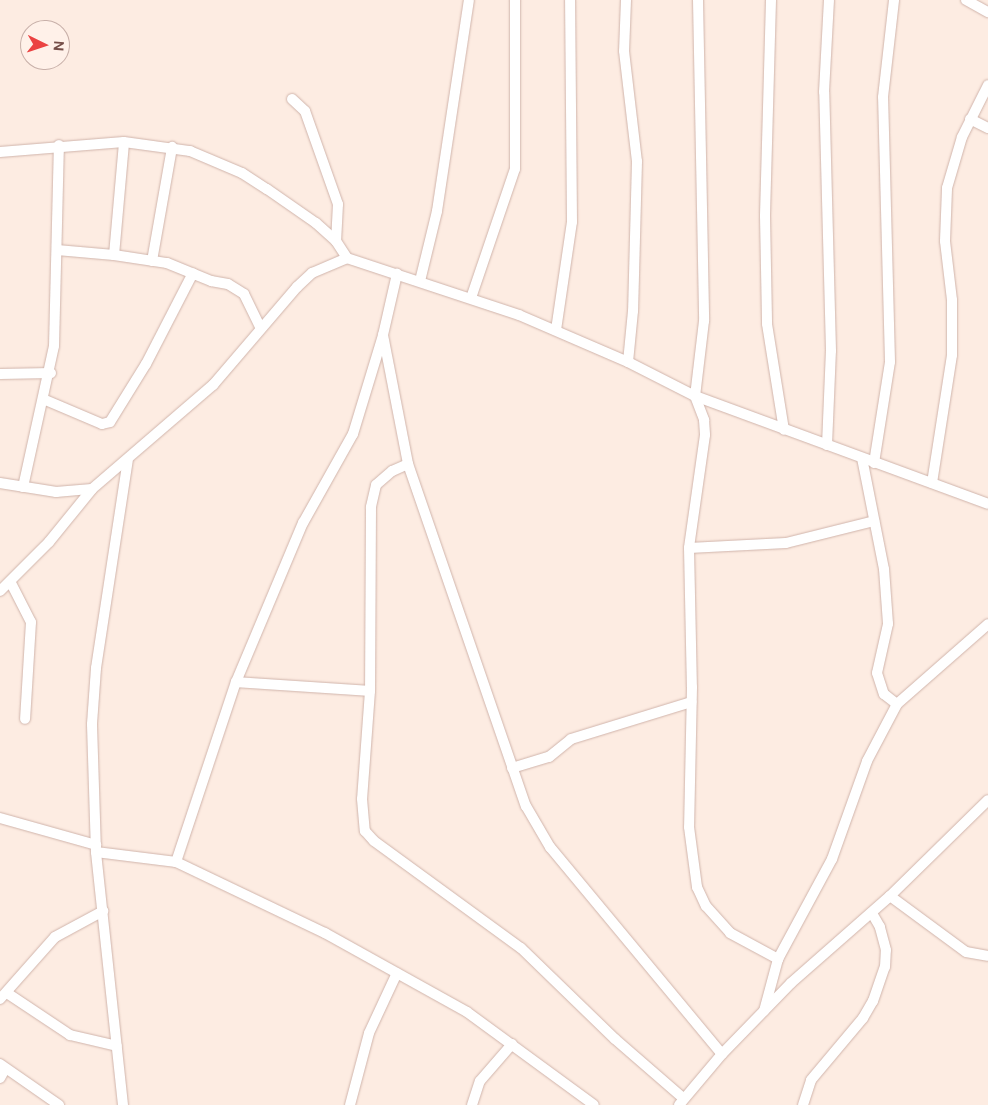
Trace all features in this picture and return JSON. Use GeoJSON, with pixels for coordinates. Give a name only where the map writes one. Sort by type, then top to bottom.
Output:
{"type":"FeatureCollection","features":[{"type":"Feature","properties":{"kind":"street"},"geometry":{"type":"LineString","coordinates":[[420,281],[437,211],[468,0]]}},
{"type":"Feature","properties":{"kind":"street"},"geometry":{"type":"LineString","coordinates":[[471,298],[515,168],[515,0]]}},
{"type":"Feature","properties":{"kind":"street"},"geometry":{"type":"LineString","coordinates":[[556,330],[573,205],[570,0]]}},
{"type":"Feature","properties":{"kind":"street"},"geometry":{"type":"LineString","coordinates":[[626,0],[624,51],[637,161],[633,311],[628,362]]}},
{"type":"Feature","properties":{"kind":"street"},"geometry":{"type":"LineString","coordinates":[[698,0],[704,321],[695,396],[704,420],[705,435],[689,548],[692,702],[689,827],[697,887],[706,906],[730,933],[778,959]]}},
{"type":"Feature","properties":{"kind":"street"},"geometry":{"type":"LineString","coordinates":[[771,0],[765,216],[767,324],[784,430]]}},
{"type":"Feature","properties":{"kind":"street"},"geometry":{"type":"LineString","coordinates":[[827,445],[831,351],[824,92],[829,0]]}},
{"type":"Feature","properties":{"kind":"street"},"geometry":{"type":"LineString","coordinates":[[874,463],[890,362],[882,97],[894,0]]}},
{"type":"Feature","properties":{"kind":"street"},"geometry":{"type":"LineString","coordinates":[[966,0],[988,12]]}},
{"type":"Feature","properties":{"kind":"street"},"geometry":{"type":"LineString","coordinates":[[932,483],[952,356],[952,300],[945,241],[947,188],[970,119],[988,85]]}},
{"type":"Feature","properties":{"kind":"street"},"geometry":{"type":"LineString","coordinates":[[292,98],[305,112],[338,204],[336,241]]}},
{"type":"Feature","properties":{"kind":"street"},"geometry":{"type":"LineString","coordinates":[[970,119],[988,128]]}},
{"type":"Feature","properties":{"kind":"street"},"geometry":{"type":"LineString","coordinates":[[0,152],[59,145],[124,142],[172,147],[213,159],[242,173],[316,223],[336,241],[347,258],[471,298],[556,330],[628,362],[695,396],[988,504]]}},
{"type":"Feature","properties":{"kind":"street"},"geometry":{"type":"LineString","coordinates":[[114,255],[124,142]]}},
{"type":"Feature","properties":{"kind":"street"},"geometry":{"type":"LineString","coordinates":[[23,487],[51,372],[58,250],[59,145]]}},
{"type":"Feature","properties":{"kind":"street"},"geometry":{"type":"LineString","coordinates":[[152,261],[172,147]]}},
{"type":"Feature","properties":{"kind":"street"},"geometry":{"type":"LineString","coordinates":[[58,250],[114,255],[178,266],[238,289],[244,294],[260,327]]}},
{"type":"Feature","properties":{"kind":"street"},"geometry":{"type":"LineString","coordinates":[[0,591],[11,583],[92,489],[213,385],[260,327],[312,273],[347,258]]}},
{"type":"Feature","properties":{"kind":"street"},"geometry":{"type":"LineString","coordinates":[[43,399],[102,424],[110,422],[146,364],[193,273]]}},
{"type":"Feature","properties":{"kind":"street"},"geometry":{"type":"LineString","coordinates":[[176,862],[236,682],[306,516],[353,434],[383,335],[397,274]]}},
{"type":"Feature","properties":{"kind":"street"},"geometry":{"type":"LineString","coordinates":[[383,335],[408,464],[526,806],[550,847],[722,1054]]}},
{"type":"Feature","properties":{"kind":"street"},"geometry":{"type":"LineString","coordinates":[[0,374],[51,372]]}},
{"type":"Feature","properties":{"kind":"street"},"geometry":{"type":"LineString","coordinates":[[862,458],[884,569],[888,624],[877,673],[884,694],[897,704]]}},
{"type":"Feature","properties":{"kind":"street"},"geometry":{"type":"LineString","coordinates":[[123,1105],[96,848],[92,724],[96,668],[128,460]]}},
{"type":"Feature","properties":{"kind":"street"},"geometry":{"type":"LineString","coordinates":[[408,464],[392,470],[376,485],[371,507],[370,691],[362,799],[365,831],[374,841],[514,942],[681,1101],[722,1054],[791,983],[872,913],[988,800]]}},
{"type":"Feature","properties":{"kind":"street"},"geometry":{"type":"LineString","coordinates":[[0,483],[56,492],[92,489]]}},
{"type":"Feature","properties":{"kind":"street"},"geometry":{"type":"LineString","coordinates":[[689,548],[786,543],[874,521]]}},
{"type":"Feature","properties":{"kind":"street"},"geometry":{"type":"LineString","coordinates":[[11,583],[31,622],[25,719]]}},
{"type":"Feature","properties":{"kind":"street"},"geometry":{"type":"LineString","coordinates":[[764,1011],[778,959],[832,860],[868,761],[897,704],[988,624]]}},
{"type":"Feature","properties":{"kind":"street"},"geometry":{"type":"LineString","coordinates":[[236,682],[370,691]]}},
{"type":"Feature","properties":{"kind":"street"},"geometry":{"type":"LineString","coordinates":[[512,768],[550,757],[571,739],[692,702]]}},
{"type":"Feature","properties":{"kind":"street"},"geometry":{"type":"LineString","coordinates":[[0,818],[96,848],[176,862],[326,933],[467,1012],[594,1105]]}},
{"type":"Feature","properties":{"kind":"street"},"geometry":{"type":"LineString","coordinates":[[890,896],[966,952],[988,956]]}},
{"type":"Feature","properties":{"kind":"street"},"geometry":{"type":"LineString","coordinates":[[103,911],[55,937],[3,996],[70,1035],[117,1046]]}},
{"type":"Feature","properties":{"kind":"street"},"geometry":{"type":"LineString","coordinates":[[803,1105],[811,1080],[863,1018],[873,1000],[885,968],[886,950],[880,927],[872,913]]}},
{"type":"Feature","properties":{"kind":"street"},"geometry":{"type":"LineString","coordinates":[[350,1105],[369,1033],[397,973]]}},
{"type":"Feature","properties":{"kind":"street"},"geometry":{"type":"LineString","coordinates":[[472,1105],[480,1081],[512,1044]]}},
{"type":"Feature","properties":{"kind":"street"},"geometry":{"type":"LineString","coordinates":[[2,1070],[59,1105]]}}]}
